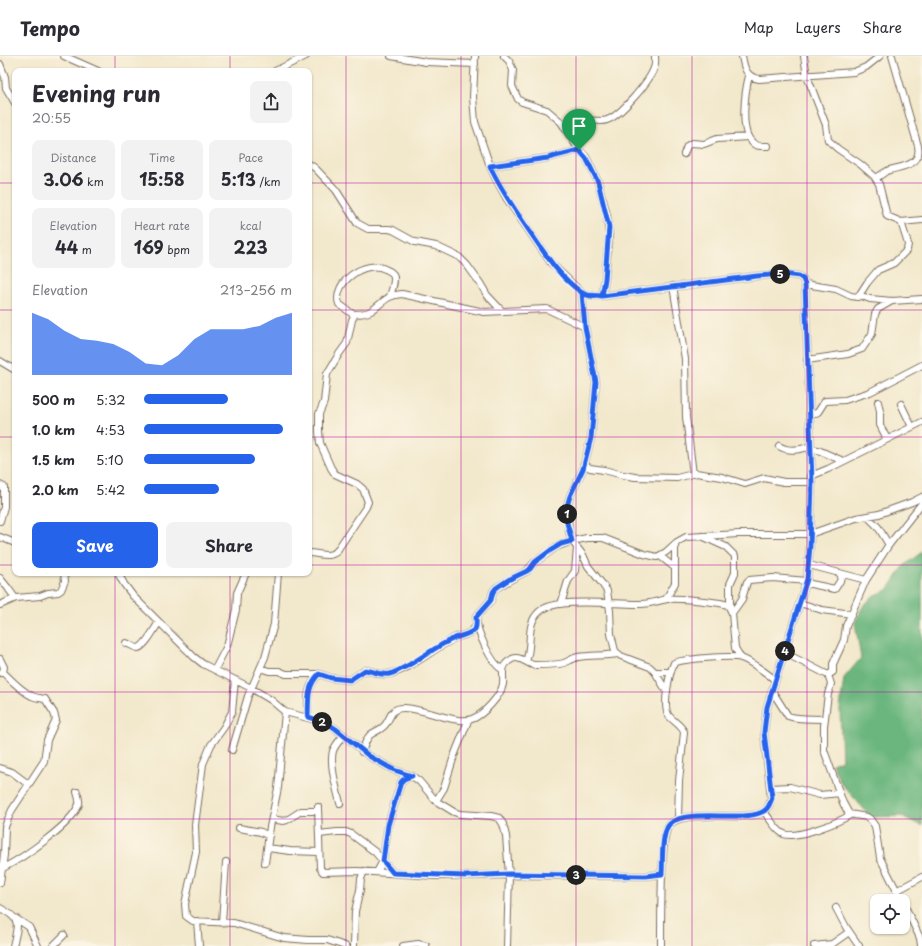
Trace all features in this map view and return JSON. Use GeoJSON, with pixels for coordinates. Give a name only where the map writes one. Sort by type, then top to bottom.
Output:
{"type":"FeatureCollection","features":[{"type":"Feature","properties":{"kind":"street"},"geometry":{"type":"LineString","coordinates":[[64,56],[91,68]]}},
{"type":"Feature","properties":{"kind":"street"},"geometry":{"type":"LineString","coordinates":[[281,68],[306,56]]}},
{"type":"Feature","properties":{"kind":"street"},"geometry":{"type":"LineString","coordinates":[[391,56],[426,62],[475,64]]}},
{"type":"Feature","properties":{"kind":"street"},"geometry":{"type":"LineString","coordinates":[[475,56],[473,101],[475,122],[490,166],[507,199],[543,252],[558,271],[582,293],[602,296],[673,286],[783,274],[799,276],[803,279],[805,284],[812,514],[809,565],[807,582],[767,707],[764,732],[772,798],[768,808],[764,812],[753,815],[693,816],[673,821],[667,828],[664,844],[662,874],[662,946]]}},
{"type":"Feature","properties":{"kind":"street"},"geometry":{"type":"LineString","coordinates":[[504,56],[509,61],[513,70],[512,86],[518,99],[553,114],[561,122],[586,158],[598,182],[609,227],[605,279],[602,296]]}},
{"type":"Feature","properties":{"kind":"street"},"geometry":{"type":"LineString","coordinates":[[567,131],[570,127],[590,120],[604,121],[616,115],[630,102],[651,75],[655,66],[655,56]]}},
{"type":"Feature","properties":{"kind":"street"},"geometry":{"type":"LineString","coordinates":[[742,56],[744,69],[749,76],[759,79],[854,72],[866,67],[880,56]]}},
{"type":"Feature","properties":{"kind":"street"},"geometry":{"type":"LineString","coordinates":[[804,56],[807,76],[826,125],[828,140],[876,178],[879,184],[887,216],[901,222],[922,220]]}},
{"type":"Feature","properties":{"kind":"street"},"geometry":{"type":"LineString","coordinates":[[876,178],[886,172],[911,164],[915,161],[919,153],[892,56]]}},
{"type":"Feature","properties":{"kind":"street"},"geometry":{"type":"LineString","coordinates":[[0,64],[5,77],[6,88],[12,98]]}},
{"type":"Feature","properties":{"kind":"street"},"geometry":{"type":"LineString","coordinates":[[749,76],[744,97],[746,130],[748,137],[754,145],[768,146]]}},
{"type":"Feature","properties":{"kind":"street"},"geometry":{"type":"LineString","coordinates":[[684,154],[687,146],[692,142],[704,144],[717,139],[748,137]]}},
{"type":"Feature","properties":{"kind":"street"},"geometry":{"type":"LineString","coordinates":[[490,166],[548,158],[579,150]]}},
{"type":"Feature","properties":{"kind":"street"},"geometry":{"type":"LineString","coordinates":[[312,166],[336,190],[357,223],[368,229],[393,230],[415,242],[436,246],[459,257],[469,267],[482,285],[487,295],[502,311]]}},
{"type":"Feature","properties":{"kind":"street"},"geometry":{"type":"LineString","coordinates":[[859,295],[878,270],[894,262],[907,250],[908,244],[901,222]]}},
{"type":"Feature","properties":{"kind":"street"},"geometry":{"type":"LineString","coordinates":[[354,315],[339,304],[338,294],[342,285],[348,278],[360,269],[373,266],[382,267],[393,274],[394,279],[390,296]]}},
{"type":"Feature","properties":{"kind":"street"},"geometry":{"type":"LineString","coordinates":[[805,284],[836,289],[855,297],[859,295],[892,301],[922,298]]}},
{"type":"Feature","properties":{"kind":"street"},"geometry":{"type":"LineString","coordinates":[[673,286],[685,359],[686,417],[693,474]]}},
{"type":"Feature","properties":{"kind":"street"},"geometry":{"type":"LineString","coordinates":[[582,293],[585,327],[596,382],[591,438],[584,464],[567,506],[567,523],[572,541],[606,591],[609,604],[612,640],[618,654]]}},
{"type":"Feature","properties":{"kind":"street"},"geometry":{"type":"LineString","coordinates":[[354,315],[370,311],[390,296],[402,294],[484,312],[536,309],[550,310],[585,327]]}},
{"type":"Feature","properties":{"kind":"street"},"geometry":{"type":"LineString","coordinates":[[807,360],[834,356],[862,349],[872,334],[875,314],[878,309],[892,301]]}},
{"type":"Feature","properties":{"kind":"street"},"geometry":{"type":"LineString","coordinates":[[312,553],[333,555],[368,502],[363,489],[357,484],[335,474],[320,443],[319,414],[324,402],[326,381],[328,374],[347,343],[354,315]]}},
{"type":"Feature","properties":{"kind":"street"},"geometry":{"type":"LineString","coordinates":[[0,361],[12,368]]}},
{"type":"Feature","properties":{"kind":"street"},"geometry":{"type":"LineString","coordinates":[[810,416],[818,412],[825,401],[845,400],[870,392],[922,365]]}},
{"type":"Feature","properties":{"kind":"street"},"geometry":{"type":"LineString","coordinates":[[878,402],[880,411],[880,425],[887,439]]}},
{"type":"Feature","properties":{"kind":"street"},"geometry":{"type":"LineString","coordinates":[[901,404],[912,427]]}},
{"type":"Feature","properties":{"kind":"street"},"geometry":{"type":"LineString","coordinates":[[584,464],[590,468],[604,470],[623,476],[635,477],[677,478],[693,474],[716,475],[745,484],[764,478],[784,482],[811,479],[843,461],[922,422]]}},
{"type":"Feature","properties":{"kind":"street"},"geometry":{"type":"LineString","coordinates":[[779,446],[793,450],[811,448],[843,461]]}},
{"type":"Feature","properties":{"kind":"street"},"geometry":{"type":"LineString","coordinates":[[0,485],[4,487],[4,500],[0,521]]}},
{"type":"Feature","properties":{"kind":"street"},"geometry":{"type":"LineString","coordinates":[[260,668],[268,671],[279,671],[289,674],[319,674],[331,678],[350,680],[365,670],[381,674],[395,672],[421,659],[440,646],[455,638],[464,636],[475,629],[476,617],[491,600],[494,590],[508,580],[530,569],[535,562],[551,550],[561,544],[572,541],[587,538],[602,538],[644,554],[660,556],[686,537],[738,534],[810,534],[856,518],[879,514],[922,497]]}},
{"type":"Feature","properties":{"kind":"street"},"geometry":{"type":"LineString","coordinates":[[828,675],[832,672],[833,664],[844,640],[846,626],[866,580],[889,545],[922,502]]}},
{"type":"Feature","properties":{"kind":"street"},"geometry":{"type":"LineString","coordinates":[[868,516],[876,525],[889,545]]}},
{"type":"Feature","properties":{"kind":"street"},"geometry":{"type":"LineString","coordinates":[[702,536],[726,547],[735,556],[735,574],[730,584],[735,648],[741,658],[775,680]]}},
{"type":"Feature","properties":{"kind":"street"},"geometry":{"type":"LineString","coordinates":[[0,545],[2,538],[12,542]]}},
{"type":"Feature","properties":{"kind":"street"},"geometry":{"type":"LineString","coordinates":[[666,599],[674,587],[674,545]]}},
{"type":"Feature","properties":{"kind":"street"},"geometry":{"type":"LineString","coordinates":[[561,604],[568,580],[575,571],[577,548]]}},
{"type":"Feature","properties":{"kind":"street"},"geometry":{"type":"LineString","coordinates":[[660,556],[675,568]]}},
{"type":"Feature","properties":{"kind":"street"},"geometry":{"type":"LineString","coordinates":[[809,565],[866,580]]}},
{"type":"Feature","properties":{"kind":"street"},"geometry":{"type":"LineString","coordinates":[[731,610],[742,599],[748,581],[752,579],[773,578],[807,582],[835,589],[842,574]]}},
{"type":"Feature","properties":{"kind":"street"},"geometry":{"type":"LineString","coordinates":[[0,605],[14,598],[40,596],[48,592],[58,592],[61,590],[65,581],[64,576]]}},
{"type":"Feature","properties":{"kind":"street"},"geometry":{"type":"LineString","coordinates":[[120,576],[133,596],[194,657],[252,688],[271,700],[285,712],[327,723],[344,735],[362,752],[394,770],[412,776],[419,781],[436,801],[454,812],[499,818],[502,821],[506,836],[509,874],[507,946]]}},
{"type":"Feature","properties":{"kind":"street"},"geometry":{"type":"LineString","coordinates":[[215,669],[228,646],[236,610],[237,593],[245,576]]}},
{"type":"Feature","properties":{"kind":"street"},"geometry":{"type":"LineString","coordinates":[[232,750],[274,624],[278,576]]}},
{"type":"Feature","properties":{"kind":"street"},"geometry":{"type":"LineString","coordinates":[[0,578],[14,598]]}},
{"type":"Feature","properties":{"kind":"street"},"geometry":{"type":"LineString","coordinates":[[526,661],[530,650],[532,621],[540,611],[549,606],[589,603],[641,604],[656,603],[666,599],[720,603],[731,610]]}},
{"type":"Feature","properties":{"kind":"street"},"geometry":{"type":"LineString","coordinates":[[800,603],[822,610],[852,614]]}},
{"type":"Feature","properties":{"kind":"street"},"geometry":{"type":"LineString","coordinates":[[126,643],[136,648],[142,646],[148,640],[159,622]]}},
{"type":"Feature","properties":{"kind":"street"},"geometry":{"type":"LineString","coordinates":[[476,624],[493,661],[500,669],[503,670]]}},
{"type":"Feature","properties":{"kind":"street"},"geometry":{"type":"LineString","coordinates":[[784,653],[828,675],[831,684],[828,694],[825,719],[824,750],[843,803],[850,815]]}},
{"type":"Feature","properties":{"kind":"street"},"geometry":{"type":"LineString","coordinates":[[362,752],[368,738],[385,726],[393,711],[396,709],[411,709],[468,721],[482,714],[496,697],[503,684],[503,670],[511,660],[521,659],[532,665],[561,664],[578,657],[618,654],[646,665],[655,672],[667,692]]}},
{"type":"Feature","properties":{"kind":"street"},"geometry":{"type":"LineString","coordinates":[[678,819],[679,781],[684,732],[683,729],[668,715],[666,709],[667,692],[674,663],[687,659],[725,657],[741,658]]}},
{"type":"Feature","properties":{"kind":"street"},"geometry":{"type":"LineString","coordinates":[[0,659],[4,667],[2,673],[27,693],[36,698],[45,699],[56,718],[47,740],[44,761],[12,810],[7,822],[4,836],[3,868],[0,883]]}},
{"type":"Feature","properties":{"kind":"street"},"geometry":{"type":"LineString","coordinates":[[655,672],[671,672]]}},
{"type":"Feature","properties":{"kind":"street"},"geometry":{"type":"LineString","coordinates":[[308,717],[311,684],[319,674]]}},
{"type":"Feature","properties":{"kind":"street"},"geometry":{"type":"LineString","coordinates":[[235,680],[232,712],[224,727],[211,745],[203,764],[195,825],[196,852],[185,904],[187,918],[197,922],[239,924],[284,938],[327,940],[345,946]]}},
{"type":"Feature","properties":{"kind":"street"},"geometry":{"type":"LineString","coordinates":[[772,691],[788,716],[796,718],[825,719]]}},
{"type":"Feature","properties":{"kind":"street"},"geometry":{"type":"LineString","coordinates":[[266,863],[269,836],[278,788],[285,712]]}},
{"type":"Feature","properties":{"kind":"street"},"geometry":{"type":"LineString","coordinates":[[436,801],[444,788],[454,756],[468,721]]}},
{"type":"Feature","properties":{"kind":"street"},"geometry":{"type":"LineString","coordinates":[[340,803],[334,775],[333,754],[344,735]]}},
{"type":"Feature","properties":{"kind":"street"},"geometry":{"type":"LineString","coordinates":[[0,768],[12,772],[28,784]]}},
{"type":"Feature","properties":{"kind":"street"},"geometry":{"type":"LineString","coordinates":[[377,872],[383,861],[388,825],[401,782],[412,776]]}},
{"type":"Feature","properties":{"kind":"street"},"geometry":{"type":"LineString","coordinates":[[770,788],[790,787],[820,795],[840,793]]}},
{"type":"Feature","properties":{"kind":"street"},"geometry":{"type":"LineString","coordinates":[[3,868],[21,857],[64,824],[78,806],[79,799],[77,792]]}},
{"type":"Feature","properties":{"kind":"street"},"geometry":{"type":"LineString","coordinates":[[272,819],[283,821],[301,811],[318,809],[320,868],[323,872],[364,871],[450,876],[509,874],[645,876],[662,874]]}},
{"type":"Feature","properties":{"kind":"street"},"geometry":{"type":"LineString","coordinates":[[764,812],[782,833],[787,834],[814,830],[838,822],[850,815],[867,817],[875,826],[880,858],[898,894]]}},
{"type":"Feature","properties":{"kind":"street"},"geometry":{"type":"LineString","coordinates":[[0,818],[7,822]]}},
{"type":"Feature","properties":{"kind":"street"},"geometry":{"type":"LineString","coordinates":[[239,828],[257,831],[269,836]]}},
{"type":"Feature","properties":{"kind":"street"},"geometry":{"type":"LineString","coordinates":[[319,834],[338,832],[351,834],[374,850],[393,873]]}},
{"type":"Feature","properties":{"kind":"street"},"geometry":{"type":"LineString","coordinates":[[268,848],[290,851],[319,852]]}},
{"type":"Feature","properties":{"kind":"street"},"geometry":{"type":"LineString","coordinates":[[222,923],[226,862]]}},
{"type":"Feature","properties":{"kind":"street"},"geometry":{"type":"LineString","coordinates":[[354,946],[355,911],[364,871]]}},
{"type":"Feature","properties":{"kind":"street"},"geometry":{"type":"LineString","coordinates":[[896,891],[922,877]]}},
{"type":"Feature","properties":{"kind":"street"},"geometry":{"type":"LineString","coordinates":[[0,908],[29,927],[38,946]]}},
{"type":"Feature","properties":{"kind":"street"},"geometry":{"type":"LineString","coordinates":[[836,908],[849,932],[859,946]]}},
{"type":"Feature","properties":{"kind":"street"},"geometry":{"type":"LineString","coordinates":[[910,917],[922,946]]}},
{"type":"Feature","properties":{"kind":"street"},"geometry":{"type":"LineString","coordinates":[[13,946],[17,924],[15,918]]}},
{"type":"Feature","properties":{"kind":"street"},"geometry":{"type":"LineString","coordinates":[[197,922],[199,946]]}},
{"type":"Feature","properties":{"kind":"street"},"geometry":{"type":"LineString","coordinates":[[814,946],[832,944],[849,932]]}},
{"type":"Feature","properties":{"kind":"street"},"geometry":{"type":"LineString","coordinates":[[53,946],[64,935]]}},
{"type":"Feature","properties":{"kind":"street"},"geometry":{"type":"LineString","coordinates":[[403,946],[418,944],[426,946]]}},
{"type":"Feature","properties":{"kind":"green space"},"geometry":{"type":"Polygon","coordinates":[[[922,552],[922,826],[902,816],[871,817],[841,783],[832,764],[842,760],[840,709],[844,678],[861,658],[855,623],[862,608],[873,596],[888,590],[905,565],[922,552]]]}},
{"type":"Feature","properties":{"kind":"route"},"geometry":{"type":"LineString","coordinates":[[579,150],[538,160],[490,166],[507,199],[543,252],[558,271],[582,293],[594,296],[602,296],[673,286],[783,274],[799,276],[803,279],[805,284],[812,482],[810,546],[807,579],[767,707],[764,743],[772,798],[768,808],[764,812],[753,815],[693,816],[673,821],[667,828],[664,844],[662,874],[645,876],[509,874],[435,876],[393,873],[383,861],[386,834],[401,782],[402,780],[412,776],[394,770],[362,752],[344,735],[327,723],[308,717],[311,684],[319,674],[331,678],[350,680],[365,670],[381,674],[395,672],[421,659],[455,638],[464,636],[475,629],[476,617],[491,600],[494,590],[508,580],[530,569],[535,562],[551,550],[561,544],[572,541],[568,531],[567,506],[570,496],[583,469],[591,438],[596,382],[585,327],[582,293],[602,296],[609,235],[607,215],[603,205],[598,182],[586,158],[579,150]]}}]}
